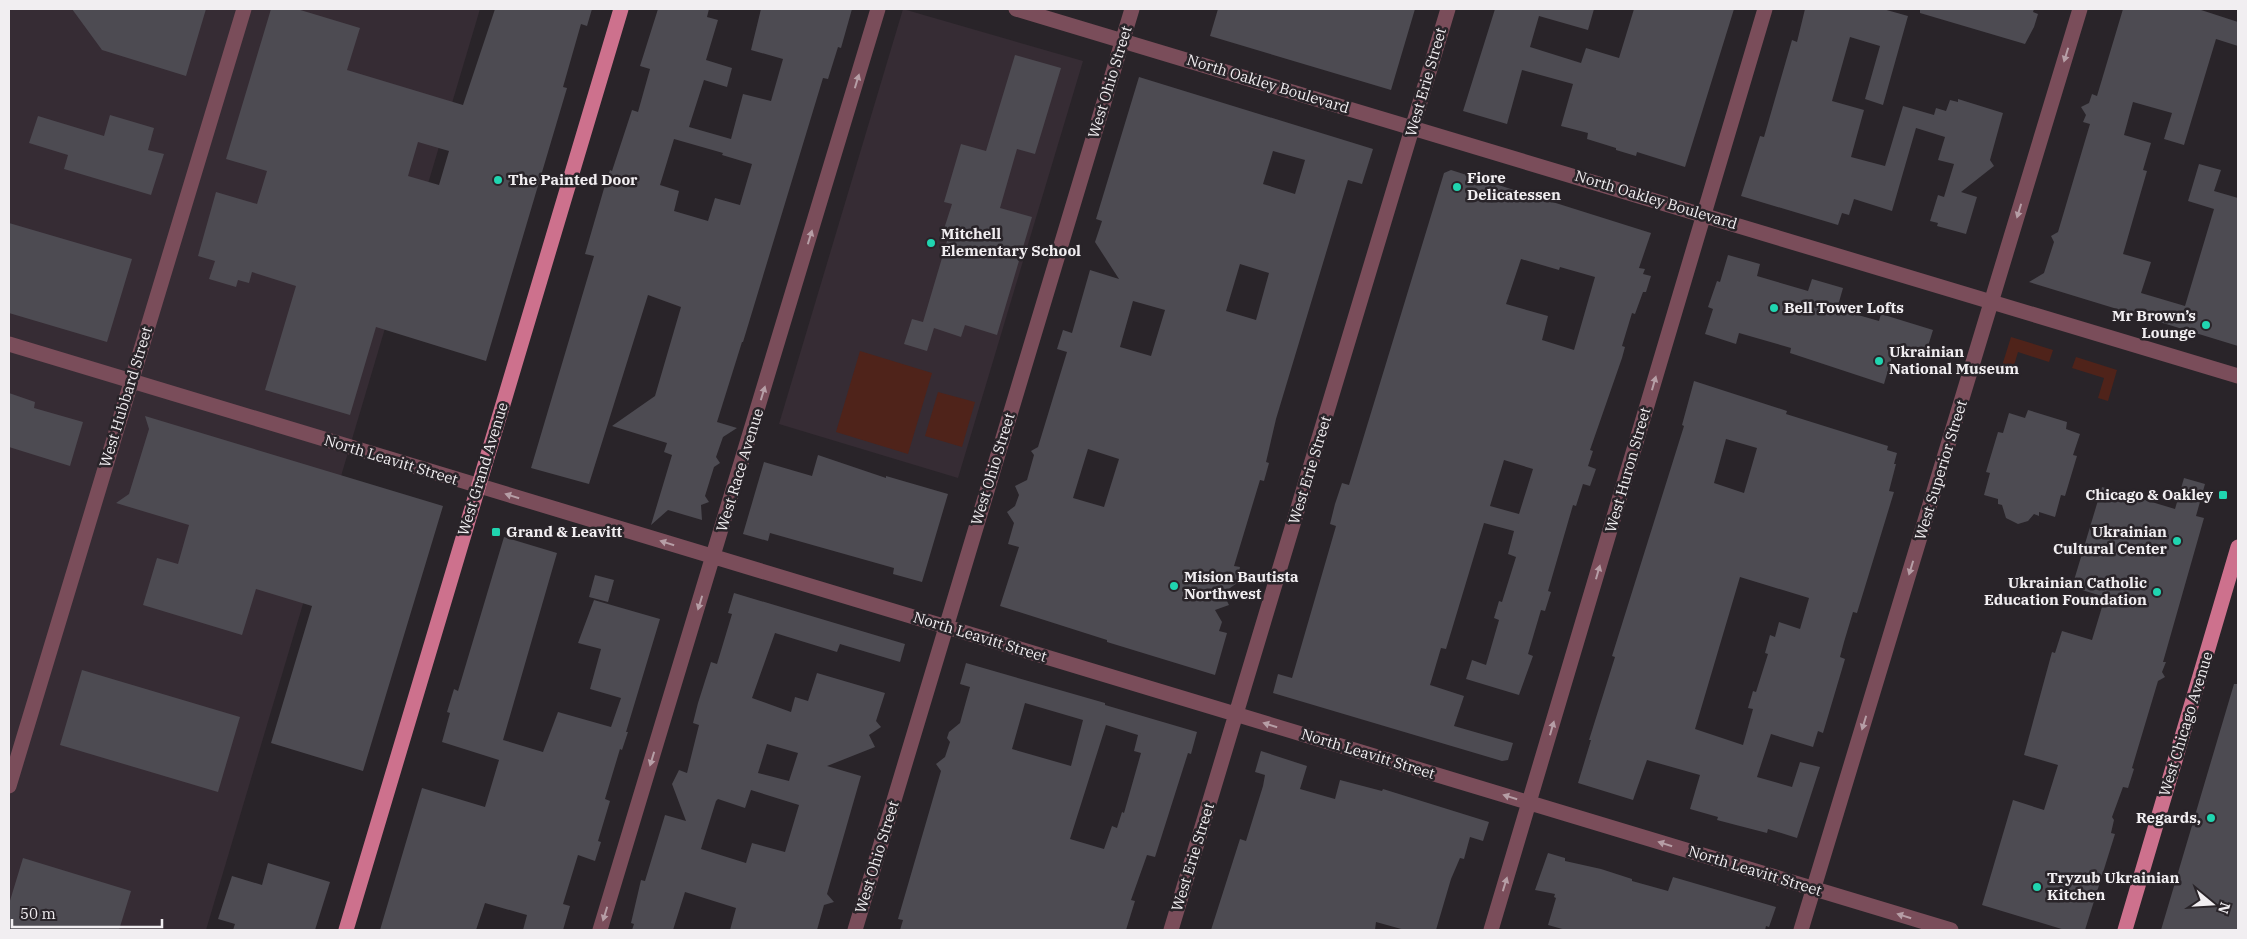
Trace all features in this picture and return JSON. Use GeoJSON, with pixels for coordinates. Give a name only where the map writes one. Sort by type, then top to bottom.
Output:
{"type":"FeatureCollection","features":[{"type":"Feature","properties":{"kind":"main road","name":"West Grand Avenue"},"geometry":{"type":"LineString","coordinates":[[346,930],[620,9]]}},
{"type":"Feature","properties":{"kind":"main road","name":"West Chicago Avenue"},"geometry":{"type":"LineString","coordinates":[[2125,930],[2238,547]]}},
{"type":"Feature","properties":{"kind":"street","name":"West Hubbard Street"},"geometry":{"type":"LineString","coordinates":[[9,786],[244,9]]}},
{"type":"Feature","properties":{"kind":"street","name":"West Race Avenue"},"geometry":{"type":"LineString","coordinates":[[600,930],[878,9]]}},
{"type":"Feature","properties":{"kind":"street","name":"North Oakley Boulevard"},"geometry":{"type":"LineString","coordinates":[[1016,9],[2238,376]]}},
{"type":"Feature","properties":{"kind":"street","name":"West Ohio Street"},"geometry":{"type":"LineString","coordinates":[[855,930],[1132,9]]}},
{"type":"Feature","properties":{"kind":"street","name":"West Erie Street"},"geometry":{"type":"LineString","coordinates":[[1171,930],[1448,9]]}},
{"type":"Feature","properties":{"kind":"street","name":"West Huron Street"},"geometry":{"type":"LineString","coordinates":[[1490,930],[1530,803],[1765,9]]}},
{"type":"Feature","properties":{"kind":"street","name":"West Superior Street"},"geometry":{"type":"LineString","coordinates":[[1801,930],[2080,9]]}},
{"type":"Feature","properties":{"kind":"street","name":"North Leavitt Street"},"geometry":{"type":"LineString","coordinates":[[9,344],[1951,930]]}},
{"type":"Feature","properties":{"kind":"shaded area"},"geometry":{"type":"Polygon","coordinates":[[[9,9],[480,9],[206,930],[9,930],[9,9]]]}},
{"type":"Feature","properties":{"kind":"shaded area","name":"Mitchell Elementary School"},"geometry":{"type":"Polygon","coordinates":[[[903,9],[1083,61],[958,478],[779,424],[903,9]]]}},
{"type":"Feature","properties":{"kind":"shaded area"},"geometry":{"type":"Polygon","coordinates":[[[2011,337],[2053,350],[2049,362],[2018,352],[2012,372],[2001,369],[2011,337]]]}},
{"type":"Feature","properties":{"kind":"shaded area"},"geometry":{"type":"Polygon","coordinates":[[[860,351],[932,373],[908,454],[836,432],[860,351]]]}},
{"type":"Feature","properties":{"kind":"shaded area"},"geometry":{"type":"Polygon","coordinates":[[[2076,357],[2117,370],[2108,401],[2098,398],[2104,378],[2072,368],[2076,357]]]}},
{"type":"Feature","properties":{"kind":"shaded area"},"geometry":{"type":"Polygon","coordinates":[[[938,392],[975,402],[962,447],[925,436],[938,392]]]}},
{"type":"Feature","properties":{"kind":"building"},"geometry":{"type":"Polygon","coordinates":[[[72,9],[206,9],[186,76],[102,50],[72,9]]]}},
{"type":"Feature","properties":{"kind":"building"},"geometry":{"type":"Polygon","coordinates":[[[271,9],[297,9],[360,28],[347,70],[463,105],[495,9],[592,9],[587,26],[581,24],[563,87],[567,88],[486,361],[376,327],[350,415],[265,390],[296,286],[252,272],[249,283],[238,280],[236,287],[209,279],[215,261],[198,256],[216,192],[257,204],[267,171],[226,159],[271,9]],[[418,142],[408,176],[439,185],[449,151],[418,142]]]}},
{"type":"Feature","properties":{"kind":"building"},"geometry":{"type":"Polygon","coordinates":[[[658,9],[709,9],[707,17],[718,20],[706,60],[732,68],[727,87],[704,80],[689,127],[731,139],[743,94],[771,101],[783,59],[751,50],[761,9],[852,9],[841,48],[838,47],[828,79],[823,78],[717,422],[737,428],[723,437],[716,457],[720,463],[714,467],[705,496],[709,502],[701,505],[702,520],[668,510],[651,525],[672,455],[664,452],[667,443],[612,426],[655,396],[681,307],[648,295],[589,484],[531,468],[594,256],[585,254],[605,185],[610,170],[612,171],[632,110],[638,112],[650,69],[640,66],[658,9]],[[674,139],[660,185],[679,191],[674,211],[708,221],[715,198],[740,205],[752,164],[722,155],[723,153],[674,139]]]}},
{"type":"Feature","properties":{"kind":"building"},"geometry":{"type":"Polygon","coordinates":[[[1218,9],[1415,9],[1391,90],[1210,36],[1218,9]]]}},
{"type":"Feature","properties":{"kind":"building"},"geometry":{"type":"Polygon","coordinates":[[[1495,9],[1594,9],[1588,30],[1539,16],[1530,47],[1581,63],[1586,48],[1619,58],[1634,9],[1734,9],[1685,167],[1637,152],[1636,156],[1616,150],[1616,148],[1587,139],[1588,133],[1561,126],[1573,84],[1522,70],[1507,124],[1463,111],[1495,9]]]}},
{"type":"Feature","properties":{"kind":"building"},"geometry":{"type":"Polygon","coordinates":[[[1805,9],[1883,9],[1908,16],[1883,105],[1865,99],[1880,46],[1850,37],[1832,101],[1864,110],[1851,157],[1885,166],[1903,106],[1934,115],[1936,108],[1946,111],[1950,100],[1958,102],[1958,99],[2003,113],[1990,160],[1994,166],[1961,192],[1977,197],[1966,234],[1937,226],[1938,223],[1930,221],[1938,195],[1944,197],[1954,164],[1938,160],[1945,137],[1916,128],[1892,211],[1854,199],[1849,215],[1842,213],[1838,225],[1741,196],[1760,136],[1764,137],[1792,40],[1797,42],[1805,9]]]}},
{"type":"Feature","properties":{"kind":"building"},"geometry":{"type":"Polygon","coordinates":[[[1920,9],[2034,9],[2033,12],[2038,14],[2025,44],[1920,13],[1920,9]]]}},
{"type":"Feature","properties":{"kind":"building"},"geometry":{"type":"Polygon","coordinates":[[[2123,9],[2198,9],[2238,22],[2238,46],[2216,39],[2184,145],[2164,139],[2172,113],[2133,102],[2124,135],[2151,143],[2143,170],[2147,171],[2123,254],[2151,262],[2141,293],[2185,306],[2214,209],[2188,201],[2199,164],[2221,170],[2214,191],[2238,198],[2238,346],[2029,282],[2044,273],[2054,242],[2051,236],[2058,232],[2090,124],[2083,122],[2086,115],[2081,107],[2089,103],[2092,94],[2097,96],[2123,9]]]}},
{"type":"Feature","properties":{"kind":"building"},"geometry":{"type":"Polygon","coordinates":[[[1015,55],[1061,68],[1035,154],[1017,149],[1000,208],[1032,217],[997,335],[965,325],[961,337],[934,328],[927,351],[904,344],[912,319],[923,322],[950,231],[944,229],[952,204],[944,202],[961,144],[986,151],[1015,55]]]}},
{"type":"Feature","properties":{"kind":"building"},"geometry":{"type":"Polygon","coordinates":[[[1139,77],[1373,149],[1362,184],[1348,180],[1276,419],[1266,462],[1269,463],[1264,481],[1260,480],[1234,566],[1240,567],[1237,583],[1223,593],[1229,605],[1215,610],[1222,622],[1219,631],[1227,633],[1215,675],[1107,642],[1107,640],[1000,606],[1019,547],[1008,544],[1014,523],[1007,512],[1015,506],[1019,495],[1015,486],[1027,480],[1034,455],[1031,451],[1038,447],[1067,352],[1057,349],[1063,330],[1072,333],[1090,270],[1119,279],[1095,242],[1102,221],[1096,219],[1139,77]],[[1273,151],[1263,184],[1295,194],[1305,160],[1273,151]],[[1240,264],[1226,311],[1256,320],[1269,273],[1240,264]],[[1133,301],[1120,347],[1151,356],[1165,310],[1133,301]],[[1088,449],[1073,498],[1104,507],[1119,459],[1088,449]]]}},
{"type":"Feature","properties":{"kind":"building"},"geometry":{"type":"Polygon","coordinates":[[[110,115],[154,128],[148,150],[164,154],[151,195],[64,169],[68,155],[29,143],[38,116],[104,136],[110,115]]]}},
{"type":"Feature","properties":{"kind":"building"},"geometry":{"type":"Polygon","coordinates":[[[1451,170],[1651,233],[1639,268],[1645,269],[1643,274],[1651,276],[1646,292],[1643,292],[1635,314],[1632,313],[1622,346],[1625,347],[1622,358],[1590,450],[1593,451],[1588,466],[1596,469],[1590,486],[1583,484],[1576,506],[1573,505],[1548,591],[1551,592],[1545,611],[1541,610],[1528,654],[1533,656],[1519,695],[1466,679],[1472,660],[1486,665],[1499,620],[1494,618],[1499,601],[1502,602],[1516,557],[1508,554],[1514,531],[1484,523],[1446,649],[1441,648],[1430,685],[1464,696],[1454,726],[1513,743],[1508,760],[1502,761],[1273,693],[1278,674],[1292,678],[1336,526],[1330,524],[1335,504],[1342,483],[1349,485],[1444,173],[1451,170]],[[1521,259],[1506,304],[1548,316],[1542,340],[1574,350],[1595,277],[1560,267],[1559,270],[1521,259]],[[1504,460],[1490,506],[1519,514],[1533,469],[1504,460]]]}},
{"type":"Feature","properties":{"kind":"building"},"geometry":{"type":"Polygon","coordinates":[[[9,223],[132,259],[107,342],[9,313],[9,223]]]}},
{"type":"Feature","properties":{"kind":"building","name":"Bell Tower Lofts"},"geometry":{"type":"Polygon","coordinates":[[[1728,255],[1760,264],[1757,276],[1808,291],[1812,279],[1843,288],[1837,309],[1879,321],[1881,314],[1933,330],[1924,359],[1894,350],[1884,384],[1790,353],[1791,348],[1739,333],[1736,344],[1705,334],[1713,309],[1708,307],[1717,281],[1720,282],[1728,255]]]}},
{"type":"Feature","properties":{"kind":"building"},"geometry":{"type":"Polygon","coordinates":[[[1694,381],[1787,411],[1786,414],[1888,446],[1887,450],[1897,453],[1889,491],[1894,492],[1857,613],[1853,612],[1844,642],[1840,657],[1845,659],[1823,733],[1818,731],[1813,747],[1771,734],[1757,777],[1792,787],[1800,762],[1820,767],[1797,838],[1768,829],[1767,833],[1717,820],[1718,817],[1690,809],[1700,775],[1647,760],[1633,800],[1578,783],[1591,740],[1589,740],[1615,657],[1612,656],[1684,426],[1682,425],[1694,381]],[[1726,439],[1714,483],[1744,493],[1757,448],[1726,439]],[[1740,577],[1695,729],[1743,745],[1753,709],[1748,708],[1753,691],[1756,692],[1768,654],[1765,653],[1770,635],[1775,637],[1779,622],[1800,629],[1809,598],[1740,577]]]}},
{"type":"Feature","properties":{"kind":"building"},"geometry":{"type":"Polygon","coordinates":[[[9,393],[35,402],[34,408],[83,422],[70,466],[9,447],[9,393]]]}},
{"type":"Feature","properties":{"kind":"building"},"geometry":{"type":"Polygon","coordinates":[[[2028,410],[2067,422],[2066,429],[2080,434],[2073,455],[2077,456],[2065,496],[2061,495],[2055,517],[2039,512],[2039,516],[2034,514],[2028,521],[2018,524],[2006,518],[2002,505],[1998,504],[1998,499],[1984,495],[1990,473],[1986,472],[1998,432],[2003,433],[2009,413],[2025,418],[2028,410]]]}},
{"type":"Feature","properties":{"kind":"building"},"geometry":{"type":"Polygon","coordinates":[[[145,416],[443,506],[363,771],[271,743],[312,606],[256,589],[242,635],[143,605],[157,558],[178,564],[189,525],[116,503],[129,494],[149,429],[145,416]]]}},
{"type":"Feature","properties":{"kind":"building"},"geometry":{"type":"Polygon","coordinates":[[[818,455],[886,478],[886,476],[948,494],[922,582],[893,574],[894,568],[770,533],[768,541],[743,534],[764,462],[812,476],[818,455]]]}},
{"type":"Feature","properties":{"kind":"building"},"geometry":{"type":"Polygon","coordinates":[[[2184,478],[2205,484],[2196,516],[2204,518],[2163,662],[2166,662],[2162,672],[2165,677],[2158,681],[2132,768],[2134,769],[2128,788],[2123,787],[2112,817],[2114,820],[2111,833],[2115,834],[2085,930],[2065,930],[1982,905],[2013,800],[2044,810],[2058,765],[2024,755],[2052,652],[2055,653],[2062,631],[2092,640],[2105,597],[2072,587],[2102,487],[2175,509],[2184,478]]]}},
{"type":"Feature","properties":{"kind":"building"},"geometry":{"type":"Polygon","coordinates":[[[504,537],[557,553],[503,740],[543,752],[558,712],[611,727],[621,698],[590,689],[601,649],[578,643],[594,600],[660,619],[626,732],[628,732],[622,750],[620,749],[605,799],[610,801],[598,841],[601,842],[595,861],[578,855],[563,904],[570,906],[563,930],[523,930],[527,915],[485,903],[476,930],[380,930],[422,788],[485,807],[499,760],[442,742],[450,713],[447,712],[454,689],[458,691],[504,537]]]}},
{"type":"Feature","properties":{"kind":"building"},"geometry":{"type":"Polygon","coordinates":[[[595,575],[614,580],[608,602],[589,597],[595,575]]]}},
{"type":"Feature","properties":{"kind":"building"},"geometry":{"type":"Polygon","coordinates":[[[734,593],[905,644],[900,662],[840,644],[837,652],[775,633],[752,698],[791,712],[795,697],[808,701],[817,673],[885,693],[876,721],[881,727],[869,735],[875,747],[827,766],[861,776],[827,894],[834,902],[824,905],[817,930],[730,930],[736,908],[685,892],[673,930],[632,930],[634,924],[631,923],[641,880],[645,881],[665,815],[686,821],[672,784],[679,770],[687,773],[699,725],[693,723],[698,703],[711,662],[717,664],[732,614],[728,613],[734,593]],[[767,744],[758,773],[789,781],[798,753],[767,744]],[[751,790],[745,808],[718,799],[716,801],[701,849],[746,863],[752,843],[785,852],[799,805],[751,790]]]}},
{"type":"Feature","properties":{"kind":"building"},"geometry":{"type":"Polygon","coordinates":[[[966,663],[1197,732],[1191,754],[1188,753],[1155,857],[1147,855],[1131,900],[1135,901],[1126,930],[900,930],[903,920],[898,919],[941,771],[936,764],[945,757],[950,742],[947,738],[949,732],[960,723],[970,687],[960,684],[966,663]],[[1025,703],[1012,749],[1071,766],[1083,720],[1025,703]],[[1106,725],[1070,839],[1104,849],[1112,826],[1117,828],[1122,812],[1124,813],[1141,753],[1134,751],[1138,735],[1106,725]]]}},
{"type":"Feature","properties":{"kind":"building"},"geometry":{"type":"Polygon","coordinates":[[[82,670],[240,717],[218,792],[60,745],[82,670]]]}},
{"type":"Feature","properties":{"kind":"building"},"geometry":{"type":"Polygon","coordinates":[[[2234,684],[2238,684],[2238,930],[2161,930],[2234,684]]]}},
{"type":"Feature","properties":{"kind":"building"},"geometry":{"type":"Polygon","coordinates":[[[1261,751],[1307,766],[1300,789],[1335,799],[1340,780],[1382,791],[1383,789],[1489,822],[1483,841],[1470,837],[1464,859],[1460,858],[1451,879],[1436,930],[1405,930],[1376,922],[1375,930],[1211,930],[1240,839],[1246,841],[1263,786],[1265,775],[1255,772],[1261,751]]]}},
{"type":"Feature","properties":{"kind":"building"},"geometry":{"type":"Polygon","coordinates":[[[1548,853],[1565,858],[1565,861],[1601,869],[1632,879],[1632,881],[1668,891],[1673,877],[1776,907],[1769,927],[1766,926],[1765,930],[1566,930],[1548,925],[1556,898],[1554,897],[1555,894],[1535,890],[1548,853]]]}},
{"type":"Feature","properties":{"kind":"building"},"geometry":{"type":"Polygon","coordinates":[[[23,858],[131,891],[119,930],[9,930],[9,904],[23,858]]]}},
{"type":"Feature","properties":{"kind":"building"},"geometry":{"type":"Polygon","coordinates":[[[268,863],[330,882],[315,930],[233,930],[235,924],[218,919],[232,876],[262,885],[268,863]]]}},
{"type":"Feature","properties":{"kind":"place","name":"The Painted Door"},"geometry":{"type":"Point","coordinates":[498,180]}},
{"type":"Feature","properties":{"kind":"place","name":"Fiore Delicatessen"},"geometry":{"type":"Point","coordinates":[1457,187]}},
{"type":"Feature","properties":{"kind":"place","name":"Mitchell Elementary School"},"geometry":{"type":"Point","coordinates":[931,243]}},
{"type":"Feature","properties":{"kind":"place","name":"Bell Tower Lofts"},"geometry":{"type":"Point","coordinates":[1774,308]}},
{"type":"Feature","properties":{"kind":"place","name":"Mr Brown’s Lounge"},"geometry":{"type":"Point","coordinates":[2206,325]}},
{"type":"Feature","properties":{"kind":"place","name":"Ukrainian National Museum"},"geometry":{"type":"Point","coordinates":[1879,361]}},
{"type":"Feature","properties":{"kind":"place","name":"Chicago & Oakley"},"geometry":{"type":"Point","coordinates":[2223,495]}},
{"type":"Feature","properties":{"kind":"place","name":"Grand & Leavitt"},"geometry":{"type":"Point","coordinates":[496,532]}},
{"type":"Feature","properties":{"kind":"place","name":"Ukrainian Cultural Center"},"geometry":{"type":"Point","coordinates":[2177,541]}},
{"type":"Feature","properties":{"kind":"place","name":"Mision Bautista Northwest"},"geometry":{"type":"Point","coordinates":[1174,586]}},
{"type":"Feature","properties":{"kind":"place","name":"Ukrainian Catholic Education Foundation"},"geometry":{"type":"Point","coordinates":[2157,592]}},
{"type":"Feature","properties":{"kind":"place","name":"Regards,"},"geometry":{"type":"Point","coordinates":[2211,818]}},
{"type":"Feature","properties":{"kind":"place","name":"Tryzub Ukrainian Kitchen"},"geometry":{"type":"Point","coordinates":[2037,887]}}]}
